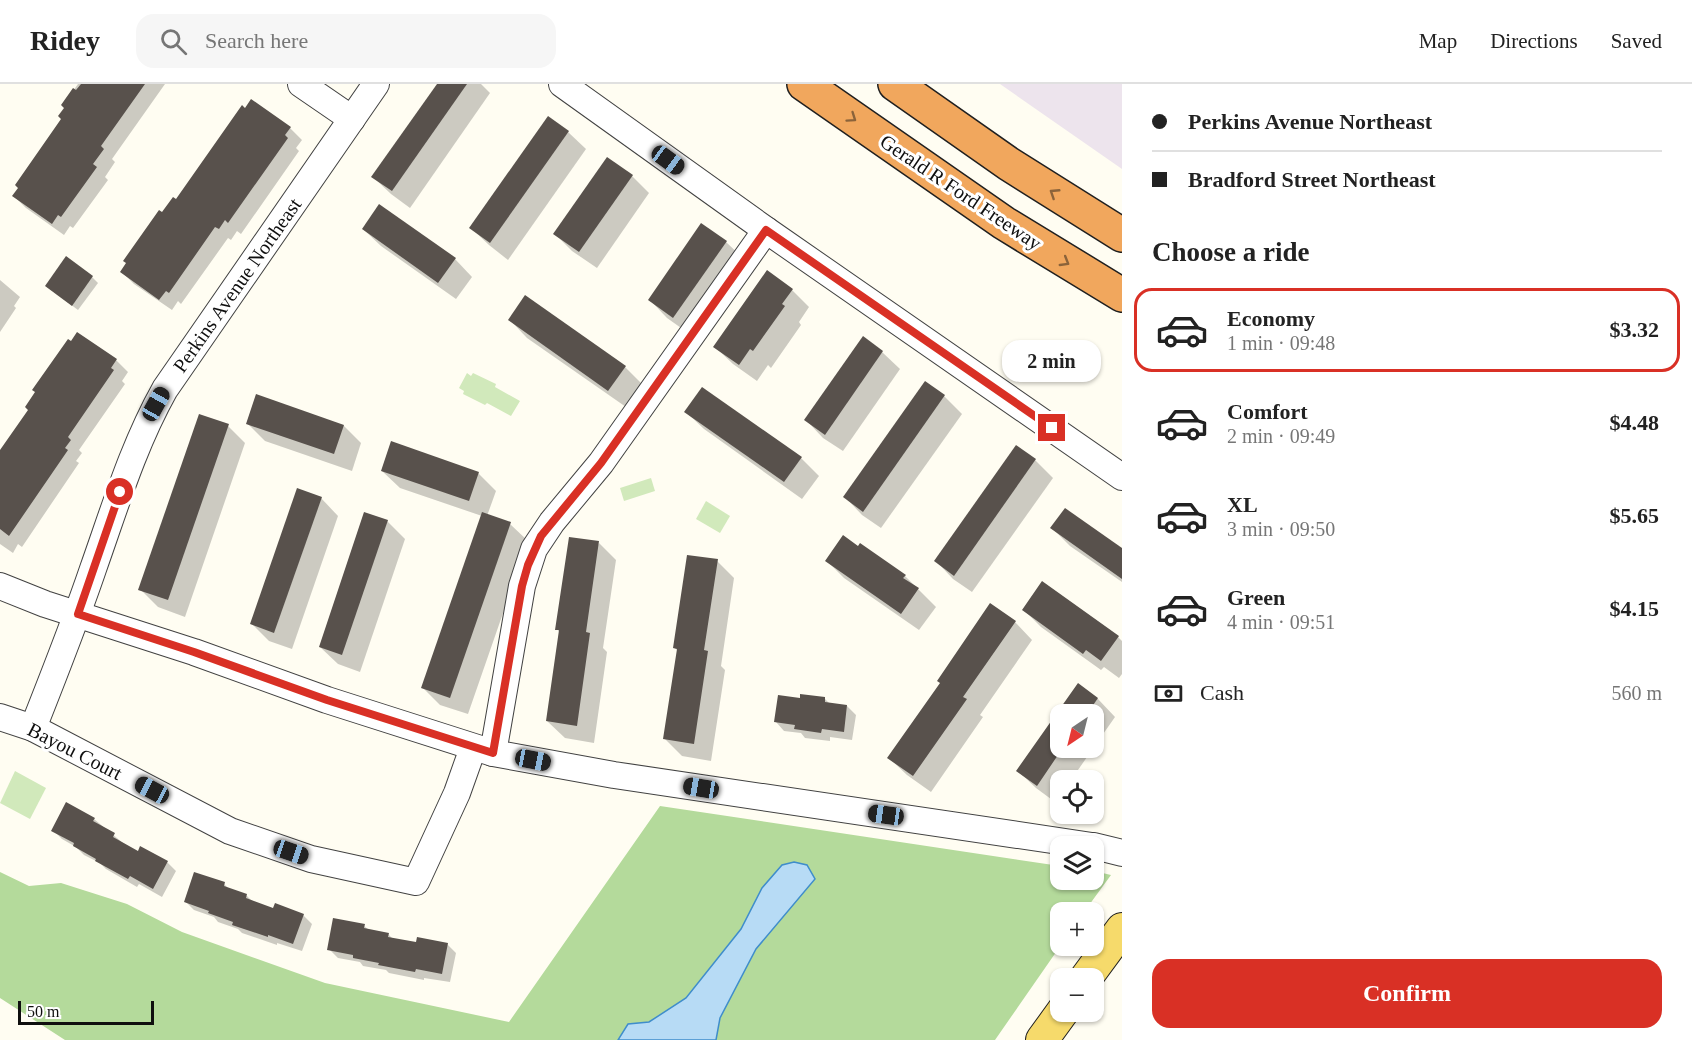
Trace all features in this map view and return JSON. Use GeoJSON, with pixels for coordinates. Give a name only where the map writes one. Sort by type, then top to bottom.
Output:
{"type":"FeatureCollection","features":[{"type":"Feature","properties":{"kind":"highway","name":"Gerald R Ford Freeway"},"geometry":{"type":"LineString","coordinates":[[804,84],[1004,223],[1122,295]]}},
{"type":"Feature","properties":{"kind":"highway"},"geometry":{"type":"LineString","coordinates":[[895,84],[1009,164],[1122,235]]}},
{"type":"Feature","properties":{"kind":"main road"},"geometry":{"type":"LineString","coordinates":[[1095,968],[1119,940]]}},
{"type":"Feature","properties":{"kind":"main road"},"geometry":{"type":"LineString","coordinates":[[1042,1040],[1055,1022]]}},
{"type":"Feature","properties":{"kind":"street"},"geometry":{"type":"LineString","coordinates":[[301,84],[352,119]]}},
{"type":"Feature","properties":{"kind":"street","name":"Perkins Avenue Northeast"},"geometry":{"type":"LineString","coordinates":[[33,728],[78,614],[135,450],[154,409],[165,389],[376,84]]}},
{"type":"Feature","properties":{"kind":"street"},"geometry":{"type":"LineString","coordinates":[[562,84],[766,230],[1122,477]]}},
{"type":"Feature","properties":{"kind":"street"},"geometry":{"type":"LineString","coordinates":[[483,750],[522,586],[534,549],[541,536],[601,463],[766,230]]}},
{"type":"Feature","properties":{"kind":"street"},"geometry":{"type":"LineString","coordinates":[[0,586],[45,604],[194,652],[327,700],[483,750],[614,775],[1050,840]]}},
{"type":"Feature","properties":{"kind":"street","name":"Bayou Court"},"geometry":{"type":"LineString","coordinates":[[0,717],[33,728],[230,831],[311,859],[416,882],[457,793],[483,750]]}},
{"type":"Feature","properties":{"kind":"street"},"geometry":{"type":"LineString","coordinates":[[1104,848],[1122,852]]}},
{"type":"Feature","properties":{"kind":"shaded area"},"geometry":{"type":"Polygon","coordinates":[[[1000,84],[1122,84],[1122,169],[1000,84]]]}},
{"type":"Feature","properties":{"kind":"green space"},"geometry":{"type":"Polygon","coordinates":[[[467,373],[471,376],[473,373],[496,384],[495,387],[520,401],[511,416],[487,403],[485,405],[463,394],[464,391],[459,388],[467,373]]]}},
{"type":"Feature","properties":{"kind":"green space"},"geometry":{"type":"Polygon","coordinates":[[[651,478],[655,491],[624,501],[620,488],[651,478]]]}},
{"type":"Feature","properties":{"kind":"green space"},"geometry":{"type":"Polygon","coordinates":[[[706,501],[730,516],[720,533],[696,519],[706,501]]]}},
{"type":"Feature","properties":{"kind":"green space"},"geometry":{"type":"Polygon","coordinates":[[[15,771],[46,788],[30,819],[0,803],[15,771]]]}},
{"type":"Feature","properties":{"kind":"green space"},"geometry":{"type":"Polygon","coordinates":[[[660,806],[1050,864],[1050,890],[1100,890],[1091,902],[1050,902],[1050,956],[1053,956],[995,1040],[65,1040],[0,998],[0,872],[29,886],[61,883],[127,904],[182,932],[325,983],[509,1022],[660,806]]]}},
{"type":"Feature","properties":{"kind":"green space"},"geometry":{"type":"Polygon","coordinates":[[[1104,873],[1111,875],[1104,885],[1104,873]]]}},
{"type":"Feature","properties":{"kind":"water"},"geometry":{"type":"Polygon","coordinates":[[[794,862],[807,865],[815,879],[756,949],[720,1018],[716,1040],[618,1040],[628,1024],[649,1022],[686,998],[741,929],[762,888],[782,865],[794,862]]]}},
{"type":"Feature","properties":{"kind":"building"},"geometry":{"type":"Polygon","coordinates":[[[81,84],[145,84],[101,146],[104,149],[93,164],[97,167],[61,217],[58,215],[52,224],[12,196],[18,188],[15,185],[61,119],[58,116],[64,108],[61,105],[73,88],[76,90],[81,84]]]}},
{"type":"Feature","properties":{"kind":"building"},"geometry":{"type":"Polygon","coordinates":[[[437,84],[467,84],[392,191],[371,177],[437,84]]]}},
{"type":"Feature","properties":{"kind":"building"},"geometry":{"type":"Polygon","coordinates":[[[251,99],[291,127],[285,135],[288,138],[228,223],[225,220],[219,229],[215,227],[169,293],[166,291],[159,300],[120,272],[126,263],[123,261],[159,210],[162,212],[173,197],[176,199],[242,105],[245,108],[251,99]]]}},
{"type":"Feature","properties":{"kind":"building"},"geometry":{"type":"Polygon","coordinates":[[[548,116],[569,131],[490,243],[469,228],[548,116]]]}},
{"type":"Feature","properties":{"kind":"building"},"geometry":{"type":"Polygon","coordinates":[[[607,157],[633,175],[579,252],[553,234],[607,157]]]}},
{"type":"Feature","properties":{"kind":"building"},"geometry":{"type":"Polygon","coordinates":[[[379,204],[456,258],[438,283],[362,229],[379,204]]]}},
{"type":"Feature","properties":{"kind":"building"},"geometry":{"type":"Polygon","coordinates":[[[701,223],[727,241],[673,318],[648,300],[701,223]]]}},
{"type":"Feature","properties":{"kind":"building"},"geometry":{"type":"Polygon","coordinates":[[[66,256],[93,276],[72,306],[45,286],[66,256]]]}},
{"type":"Feature","properties":{"kind":"building"},"geometry":{"type":"Polygon","coordinates":[[[767,270],[793,289],[782,304],[785,306],[753,351],[750,349],[739,365],[713,347],[767,270]]]}},
{"type":"Feature","properties":{"kind":"building"},"geometry":{"type":"Polygon","coordinates":[[[525,295],[626,366],[608,391],[508,320],[525,295]]]}},
{"type":"Feature","properties":{"kind":"building"},"geometry":{"type":"Polygon","coordinates":[[[77,332],[117,359],[111,368],[114,370],[68,437],[71,440],[65,448],[68,450],[9,536],[0,529],[0,450],[28,410],[25,407],[35,392],[32,390],[68,339],[71,341],[77,332]]]}},
{"type":"Feature","properties":{"kind":"building"},"geometry":{"type":"Polygon","coordinates":[[[863,336],[883,351],[825,435],[804,420],[863,336]]]}},
{"type":"Feature","properties":{"kind":"building"},"geometry":{"type":"Polygon","coordinates":[[[925,381],[945,395],[863,512],[843,497],[925,381]]]}},
{"type":"Feature","properties":{"kind":"building"},"geometry":{"type":"Polygon","coordinates":[[[702,387],[802,457],[784,482],[684,412],[702,387]]]}},
{"type":"Feature","properties":{"kind":"building"},"geometry":{"type":"Polygon","coordinates":[[[256,394],[344,425],[334,454],[246,424],[256,394]]]}},
{"type":"Feature","properties":{"kind":"building"},"geometry":{"type":"Polygon","coordinates":[[[199,414],[229,424],[168,600],[138,590],[199,414]]]}},
{"type":"Feature","properties":{"kind":"building"},"geometry":{"type":"Polygon","coordinates":[[[391,441],[479,472],[469,501],[381,471],[391,441]]]}},
{"type":"Feature","properties":{"kind":"building"},"geometry":{"type":"Polygon","coordinates":[[[1016,445],[1036,459],[954,576],[934,561],[1016,445]]]}},
{"type":"Feature","properties":{"kind":"building"},"geometry":{"type":"Polygon","coordinates":[[[297,488],[322,497],[274,633],[250,624],[297,488]]]}},
{"type":"Feature","properties":{"kind":"building"},"geometry":{"type":"Polygon","coordinates":[[[1065,508],[1122,548],[1122,579],[1050,528],[1065,508]]]}},
{"type":"Feature","properties":{"kind":"building"},"geometry":{"type":"Polygon","coordinates":[[[364,512],[388,520],[342,655],[319,647],[364,512]]]}},
{"type":"Feature","properties":{"kind":"building"},"geometry":{"type":"Polygon","coordinates":[[[482,512],[511,522],[450,698],[421,688],[482,512]]]}},
{"type":"Feature","properties":{"kind":"building"},"geometry":{"type":"Polygon","coordinates":[[[843,535],[858,546],[860,543],[906,575],[903,578],[919,588],[901,614],[825,561],[843,535]]]}},
{"type":"Feature","properties":{"kind":"building"},"geometry":{"type":"Polygon","coordinates":[[[569,537],[599,541],[586,632],[590,633],[577,726],[546,721],[559,630],[555,630],[569,537]]]}},
{"type":"Feature","properties":{"kind":"building"},"geometry":{"type":"Polygon","coordinates":[[[687,555],[718,559],[704,650],[708,651],[694,744],[663,739],[677,649],[673,648],[687,555]]]}},
{"type":"Feature","properties":{"kind":"building"},"geometry":{"type":"Polygon","coordinates":[[[1042,581],[1119,636],[1101,661],[1086,650],[1083,654],[1022,610],[1042,581]]]}},
{"type":"Feature","properties":{"kind":"building"},"geometry":{"type":"Polygon","coordinates":[[[990,603],[1016,621],[963,697],[967,699],[913,776],[887,758],[940,683],[937,681],[990,603]]]}},
{"type":"Feature","properties":{"kind":"building"},"geometry":{"type":"Polygon","coordinates":[[[1078,683],[1098,698],[1094,704],[1063,704],[1078,683]]]}},
{"type":"Feature","properties":{"kind":"building"},"geometry":{"type":"Polygon","coordinates":[[[800,694],[825,697],[825,702],[847,705],[844,732],[822,729],[821,733],[794,729],[795,725],[774,722],[778,695],[800,698],[800,694]]]}},
{"type":"Feature","properties":{"kind":"building"},"geometry":{"type":"Polygon","coordinates":[[[1050,723],[1050,758],[1056,758],[1037,786],[1016,771],[1050,723]]]}},
{"type":"Feature","properties":{"kind":"building"},"geometry":{"type":"Polygon","coordinates":[[[66,802],[95,818],[93,821],[115,833],[113,837],[138,851],[140,846],[168,861],[153,889],[130,876],[128,879],[95,861],[96,859],[73,846],[74,843],[51,831],[66,802]]]}},
{"type":"Feature","properties":{"kind":"building"},"geometry":{"type":"Polygon","coordinates":[[[194,872],[225,882],[224,886],[247,894],[246,898],[273,908],[275,903],[304,914],[293,944],[232,925],[233,922],[184,902],[194,872]]]}},
{"type":"Feature","properties":{"kind":"building"},"geometry":{"type":"Polygon","coordinates":[[[333,918],[365,924],[364,928],[389,933],[388,937],[416,942],[417,937],[448,943],[442,974],[378,965],[379,963],[353,958],[353,955],[327,950],[333,918]]]}},
{"type":"Feature","properties":{"kind":"route"},"geometry":{"type":"LineString","coordinates":[[120,492],[78,614],[194,652],[327,700],[493,753],[522,586],[534,549],[541,536],[601,463],[766,230],[1052,428]]}}]}
